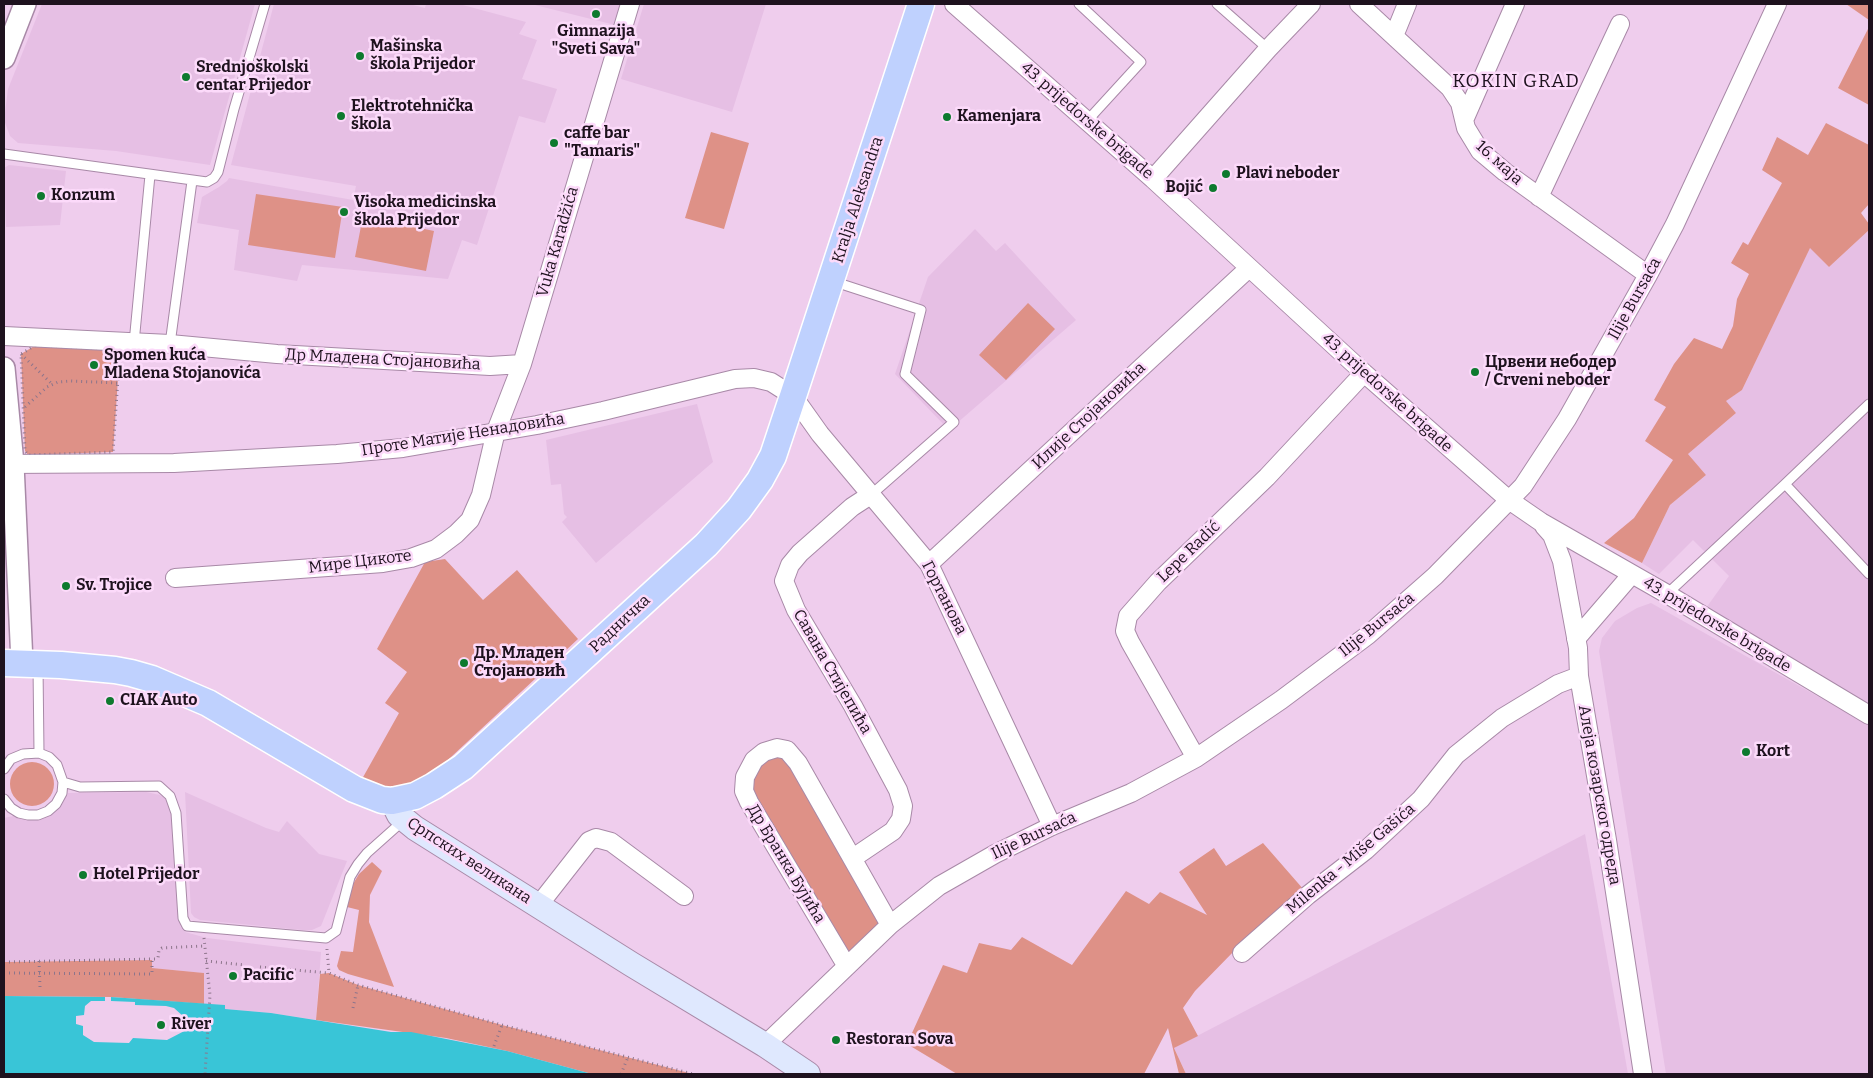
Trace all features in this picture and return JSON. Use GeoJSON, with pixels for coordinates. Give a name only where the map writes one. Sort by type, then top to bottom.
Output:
{"type":"FeatureCollection","features":[{"type":"Feature","properties":{"kind":"main road","name":"Kralja Aleksandra"},"geometry":{"type":"LineString","coordinates":[[794,396],[921,4]]}},
{"type":"Feature","properties":{"kind":"main road","name":"Радничка"},"geometry":{"type":"LineString","coordinates":[[398,810],[415,796],[463,767],[706,544],[739,509],[760,480],[773,456],[794,396]]}},
{"type":"Feature","properties":{"kind":"main road","name":"Српских великана"},"geometry":{"type":"LineString","coordinates":[[21,663],[115,670],[131,673],[208,703],[354,789],[398,810],[538,906],[765,1044],[808,1074]]}},
{"type":"Feature","properties":{"kind":"street"},"geometry":{"type":"LineString","coordinates":[[4,58],[25,4]]}},
{"type":"Feature","properties":{"kind":"street","name":"Vuka Karadžića"},"geometry":{"type":"LineString","coordinates":[[496,432],[522,364],[630,4]]}},
{"type":"Feature","properties":{"kind":"street","name":"43. prijedorske brigade"},"geometry":{"type":"LineString","coordinates":[[954,4],[1153,179],[1364,373],[1510,500],[1541,522],[1667,594],[1869,715]]}},
{"type":"Feature","properties":{"kind":"street"},"geometry":{"type":"LineString","coordinates":[[1153,179],[1268,49],[1311,4]]}},
{"type":"Feature","properties":{"kind":"street","name":"16. маја"},"geometry":{"type":"LineString","coordinates":[[1359,4],[1450,88],[1460,103],[1466,128],[1480,151],[1505,172],[1648,275]]}},
{"type":"Feature","properties":{"kind":"street"},"geometry":{"type":"LineString","coordinates":[[1394,36],[1407,4]]}},
{"type":"Feature","properties":{"kind":"street"},"geometry":{"type":"LineString","coordinates":[[1465,118],[1515,4]]}},
{"type":"Feature","properties":{"kind":"street","name":"Ilije Bursaća"},"geometry":{"type":"LineString","coordinates":[[765,1044],[890,925],[939,886],[995,854],[1052,826],[1131,792],[1196,758],[1281,700],[1368,635],[1436,576],[1524,486],[1567,419],[1675,224],[1777,4]]}},
{"type":"Feature","properties":{"kind":"street"},"geometry":{"type":"LineString","coordinates":[[1539,197],[1620,24]]}},
{"type":"Feature","properties":{"kind":"street","name":"Илије Стојановића"},"geometry":{"type":"LineString","coordinates":[[930,564],[1249,268]]}},
{"type":"Feature","properties":{"kind":"street","name":"Др Младена Стојановића"},"geometry":{"type":"LineString","coordinates":[[4,336],[170,344],[277,354],[490,366],[522,364]]}},
{"type":"Feature","properties":{"kind":"street"},"geometry":{"type":"LineString","coordinates":[[4,368],[8,464],[21,663]]}},
{"type":"Feature","properties":{"kind":"street","name":"Lepe Radić"},"geometry":{"type":"LineString","coordinates":[[1196,758],[1130,642],[1125,631],[1128,616],[1158,582],[1267,477],[1364,373]]}},
{"type":"Feature","properties":{"kind":"street","name":"Проте Матије Ненадовића"},"geometry":{"type":"LineString","coordinates":[[8,464],[174,464],[403,448],[537,425],[735,379],[754,378],[771,382],[794,396]]}},
{"type":"Feature","properties":{"kind":"street","name":"Гортанова"},"geometry":{"type":"LineString","coordinates":[[794,396],[820,434],[930,564],[1052,826]]}},
{"type":"Feature","properties":{"kind":"street","name":"Мире Цикоте"},"geometry":{"type":"LineString","coordinates":[[175,578],[382,563],[410,558],[436,549],[456,534],[470,520],[481,495],[496,432]]}},
{"type":"Feature","properties":{"kind":"street","name":"Савана Стијепића"},"geometry":{"type":"LineString","coordinates":[[853,858],[893,830],[901,819],[903,806],[898,790],[853,706],[796,610],[784,581],[790,565],[800,553],[852,507],[872,494]]}},
{"type":"Feature","properties":{"kind":"street","name":"Алеја козарског одреда"},"geometry":{"type":"LineString","coordinates":[[1541,522],[1552,535],[1562,562],[1576,639],[1579,676],[1607,840],[1643,1074]]}},
{"type":"Feature","properties":{"kind":"street"},"geometry":{"type":"LineString","coordinates":[[1576,639],[1632,574]]}},
{"type":"Feature","properties":{"kind":"street","name":"Milenka - Miše Gašića"},"geometry":{"type":"LineString","coordinates":[[1242,953],[1308,895],[1366,850],[1421,799],[1456,755],[1479,736],[1532,698],[1558,684],[1579,676]]}},
{"type":"Feature","properties":{"kind":"street","name":"Др Бранка Бујића"},"geometry":{"type":"LineString","coordinates":[[846,965],[749,802],[744,790],[745,777],[754,760],[764,752],[777,748],[787,750],[798,763],[890,925]]}},
{"type":"Feature","properties":{"kind":"street"},"geometry":{"type":"LineString","coordinates":[[538,906],[590,841],[596,838],[611,842],[684,896]]}},
{"type":"Feature","properties":{"kind":"lane"},"geometry":{"type":"LineString","coordinates":[[4,154],[192,182],[207,182],[214,178],[218,172],[234,108],[265,4]]}},
{"type":"Feature","properties":{"kind":"lane"},"geometry":{"type":"LineString","coordinates":[[1079,4],[1141,62],[1088,121]]}},
{"type":"Feature","properties":{"kind":"lane"},"geometry":{"type":"LineString","coordinates":[[1217,4],[1268,49]]}},
{"type":"Feature","properties":{"kind":"lane"},"geometry":{"type":"LineString","coordinates":[[134,342],[150,175]]}},
{"type":"Feature","properties":{"kind":"lane"},"geometry":{"type":"LineString","coordinates":[[170,344],[192,182]]}},
{"type":"Feature","properties":{"kind":"lane"},"geometry":{"type":"LineString","coordinates":[[832,281],[921,310],[906,374],[954,422],[872,494]]}},
{"type":"Feature","properties":{"kind":"lane"},"geometry":{"type":"LineString","coordinates":[[1667,594],[1869,404]]}},
{"type":"Feature","properties":{"kind":"lane"},"geometry":{"type":"LineString","coordinates":[[1785,484],[1869,574]]}},
{"type":"Feature","properties":{"kind":"lane"},"geometry":{"type":"LineString","coordinates":[[21,663],[39,753]]}},
{"type":"Feature","properties":{"kind":"lane"},"geometry":{"type":"LineString","coordinates":[[4,769],[12,759],[23,754],[39,753],[49,757],[57,765],[63,782],[62,794],[56,804],[48,811],[38,815],[19,813],[10,808],[4,799]]}},
{"type":"Feature","properties":{"kind":"lane"},"geometry":{"type":"LineString","coordinates":[[63,782],[80,787],[159,786],[166,792],[173,801],[176,813],[183,921],[187,926],[326,938],[336,931],[350,877],[398,810]]}},
{"type":"Feature","properties":{"kind":"path"},"geometry":{"type":"LineString","coordinates":[[36,345],[120,349],[113,452],[28,455],[25,451],[21,354],[36,345]]}},
{"type":"Feature","properties":{"kind":"path"},"geometry":{"type":"LineString","coordinates":[[21,354],[53,385]]}},
{"type":"Feature","properties":{"kind":"path"},"geometry":{"type":"LineString","coordinates":[[23,409],[47,387],[53,385],[71,381],[118,383]]}},
{"type":"Feature","properties":{"kind":"path"},"geometry":{"type":"LineString","coordinates":[[203,927],[210,995],[204,1074]]}},
{"type":"Feature","properties":{"kind":"path"},"geometry":{"type":"LineString","coordinates":[[326,938],[329,973]]}},
{"type":"Feature","properties":{"kind":"path"},"geometry":{"type":"LineString","coordinates":[[4,962],[152,960],[158,958],[159,950],[162,948],[204,946]]}},
{"type":"Feature","properties":{"kind":"path"},"geometry":{"type":"LineString","coordinates":[[4,973],[152,974],[152,960]]}},
{"type":"Feature","properties":{"kind":"path"},"geometry":{"type":"LineString","coordinates":[[39,961],[40,987]]}},
{"type":"Feature","properties":{"kind":"path"},"geometry":{"type":"LineString","coordinates":[[206,961],[245,965]]}},
{"type":"Feature","properties":{"kind":"path"},"geometry":{"type":"LineString","coordinates":[[260,967],[329,973],[358,985],[502,1025],[693,1074]]}},
{"type":"Feature","properties":{"kind":"path"},"geometry":{"type":"LineString","coordinates":[[353,1008],[358,985]]}},
{"type":"Feature","properties":{"kind":"path"},"geometry":{"type":"LineString","coordinates":[[494,1046],[502,1025]]}},
{"type":"Feature","properties":{"kind":"path"},"geometry":{"type":"LineString","coordinates":[[621,1074],[628,1057]]}},
{"type":"Feature","properties":{"kind":"shaded area"},"geometry":{"type":"Polygon","coordinates":[[[42,4],[255,4],[210,165],[116,151],[18,143],[10,136],[4,120],[8,89],[42,4]]]}},
{"type":"Feature","properties":{"kind":"shaded area"},"geometry":{"type":"Polygon","coordinates":[[[274,4],[409,4],[425,8],[426,4],[459,4],[526,22],[519,34],[537,40],[522,79],[557,89],[545,123],[519,116],[477,245],[462,240],[448,279],[302,265],[297,281],[234,270],[239,230],[197,223],[202,197],[219,187],[229,178],[353,200],[356,186],[231,165],[274,4]]]}},
{"type":"Feature","properties":{"kind":"shaded area","name":"Gimnazija \"Sveti Sava\""},"geometry":{"type":"Polygon","coordinates":[[[531,4],[621,4],[615,25],[531,4]]]}},
{"type":"Feature","properties":{"kind":"shaded area"},"geometry":{"type":"Polygon","coordinates":[[[644,4],[766,4],[732,112],[621,79],[644,4]]]}},
{"type":"Feature","properties":{"kind":"shaded area"},"geometry":{"type":"Polygon","coordinates":[[[1846,4],[1869,4],[1869,20],[1846,4]]]}},
{"type":"Feature","properties":{"kind":"shaded area"},"geometry":{"type":"Polygon","coordinates":[[[1869,27],[1869,105],[1838,88],[1869,27]]]}},
{"type":"Feature","properties":{"kind":"shaded area"},"geometry":{"type":"Polygon","coordinates":[[[1826,123],[1869,145],[1869,204],[1861,213],[1869,224],[1869,230],[1829,267],[1810,248],[1742,390],[1726,401],[1736,413],[1688,454],[1706,475],[1670,505],[1642,563],[1604,543],[1634,518],[1673,460],[1645,441],[1666,407],[1654,400],[1674,364],[1694,338],[1722,349],[1733,326],[1737,299],[1749,274],[1731,263],[1743,242],[1748,245],[1782,183],[1762,170],[1777,137],[1808,155],[1826,123]]]}},
{"type":"Feature","properties":{"kind":"shaded area"},"geometry":{"type":"Polygon","coordinates":[[[711,132],[749,143],[724,229],[685,218],[711,132]]]}},
{"type":"Feature","properties":{"kind":"shaded area"},"geometry":{"type":"Polygon","coordinates":[[[9,165],[66,171],[60,225],[6,227],[4,168],[9,165]]]}},
{"type":"Feature","properties":{"kind":"shaded area"},"geometry":{"type":"Polygon","coordinates":[[[256,194],[343,207],[335,258],[248,245],[256,194]]]}},
{"type":"Feature","properties":{"kind":"shaded area"},"geometry":{"type":"Polygon","coordinates":[[[363,216],[434,231],[426,271],[355,257],[363,216]]]}},
{"type":"Feature","properties":{"kind":"shaded area"},"geometry":{"type":"Polygon","coordinates":[[[975,229],[996,251],[1005,243],[1076,320],[949,430],[895,374],[928,277],[975,229]]]}},
{"type":"Feature","properties":{"kind":"shaded area"},"geometry":{"type":"Polygon","coordinates":[[[1869,230],[1869,705],[1706,608],[1729,576],[1693,540],[1659,574],[1642,563],[1670,505],[1706,475],[1688,454],[1736,413],[1725,401],[1742,390],[1810,247],[1829,267],[1869,230]]]}},
{"type":"Feature","properties":{"kind":"shaded area"},"geometry":{"type":"Polygon","coordinates":[[[1028,303],[1055,329],[1006,380],[979,355],[1028,303]]]}},
{"type":"Feature","properties":{"kind":"shaded area"},"geometry":{"type":"Polygon","coordinates":[[[36,345],[120,349],[113,452],[28,455],[25,451],[21,354],[36,345]]]}},
{"type":"Feature","properties":{"kind":"shaded area"},"geometry":{"type":"Polygon","coordinates":[[[697,404],[713,462],[596,563],[562,522],[567,517],[564,514],[561,484],[551,485],[546,440],[697,404]]]}},
{"type":"Feature","properties":{"kind":"shaded area"},"geometry":{"type":"Polygon","coordinates":[[[445,559],[483,600],[517,570],[578,639],[436,771],[412,783],[390,787],[377,785],[362,779],[399,713],[385,703],[407,672],[377,649],[425,562],[445,559]]]}},
{"type":"Feature","properties":{"kind":"shaded area"},"geometry":{"type":"Polygon","coordinates":[[[1651,603],[1869,725],[1869,1074],[1666,1074],[1599,651],[1602,638],[1615,621],[1637,608],[1651,603]]]}},
{"type":"Feature","properties":{"kind":"shaded area"},"geometry":{"type":"Polygon","coordinates":[[[784,754],[883,926],[848,955],[751,793],[756,764],[784,754]]]}},
{"type":"Feature","properties":{"kind":"shaded area"},"geometry":{"type":"Polygon","coordinates":[[[32,762],[44,766],[50,772],[54,784],[50,796],[44,802],[32,806],[20,802],[14,796],[10,784],[14,772],[20,766],[32,762]]]}},
{"type":"Feature","properties":{"kind":"shaded area"},"geometry":{"type":"Polygon","coordinates":[[[146,792],[160,795],[166,799],[171,809],[178,918],[181,927],[185,932],[207,938],[321,952],[316,1020],[271,1013],[225,1009],[225,1005],[204,1004],[203,973],[152,968],[151,960],[4,962],[4,818],[23,814],[51,814],[62,804],[68,793],[146,792]]]}},
{"type":"Feature","properties":{"kind":"shaded area"},"geometry":{"type":"Polygon","coordinates":[[[185,792],[279,832],[287,821],[319,854],[347,861],[321,926],[312,930],[302,930],[200,920],[194,917],[191,913],[185,792]]]}},
{"type":"Feature","properties":{"kind":"shaded area"},"geometry":{"type":"Polygon","coordinates":[[[1585,834],[1628,1074],[1186,1074],[1174,1048],[1585,834]]]}},
{"type":"Feature","properties":{"kind":"shaded area"},"geometry":{"type":"Polygon","coordinates":[[[1263,843],[1304,890],[1236,949],[1195,991],[1183,1008],[1198,1036],[1174,1048],[1186,1074],[1179,1074],[1168,1028],[1144,1074],[957,1074],[907,1044],[943,965],[967,973],[979,943],[1011,950],[1022,937],[1072,965],[1126,891],[1149,904],[1160,892],[1207,915],[1179,872],[1214,848],[1226,866],[1263,843]]]}},
{"type":"Feature","properties":{"kind":"shaded area"},"geometry":{"type":"Polygon","coordinates":[[[372,862],[382,871],[370,895],[369,922],[394,987],[348,974],[339,970],[337,966],[341,951],[353,952],[359,910],[347,907],[353,884],[359,874],[372,862]]]}},
{"type":"Feature","properties":{"kind":"shaded area"},"geometry":{"type":"Polygon","coordinates":[[[152,960],[152,968],[204,973],[204,1004],[111,997],[4,996],[4,962],[152,960]]]}},
{"type":"Feature","properties":{"kind":"shaded area"},"geometry":{"type":"Polygon","coordinates":[[[329,973],[358,985],[502,1025],[693,1074],[592,1074],[507,1051],[446,1038],[316,1020],[320,974],[329,973]]]}},
{"type":"Feature","properties":{"kind":"water"},"geometry":{"type":"Polygon","coordinates":[[[4,996],[105,997],[105,1001],[91,1001],[85,1006],[84,1015],[76,1016],[76,1024],[83,1026],[83,1035],[94,1042],[129,1043],[133,1038],[167,1040],[194,1026],[174,1008],[135,1005],[135,1002],[111,1001],[111,997],[225,1005],[225,1009],[271,1013],[391,1032],[411,1032],[507,1051],[592,1074],[4,1074],[4,996]]]}},
{"type":"Feature","properties":{"kind":"place","name":"Gimnazija \"Sveti Sava\""},"geometry":{"type":"Point","coordinates":[596,14]}},
{"type":"Feature","properties":{"kind":"place","name":"Mašinska škola Prijedor"},"geometry":{"type":"Point","coordinates":[360,56]}},
{"type":"Feature","properties":{"kind":"place","name":"Srednjoškolski centar Prijedor"},"geometry":{"type":"Point","coordinates":[186,77]}},
{"type":"Feature","properties":{"kind":"place","name":"Elektrotehnička škola"},"geometry":{"type":"Point","coordinates":[341,116]}},
{"type":"Feature","properties":{"kind":"place","name":"Kamenjara"},"geometry":{"type":"Point","coordinates":[947,117]}},
{"type":"Feature","properties":{"kind":"place","name":"caffe bar \"Tamaris\""},"geometry":{"type":"Point","coordinates":[554,143]}},
{"type":"Feature","properties":{"kind":"place","name":"Plavi neboder"},"geometry":{"type":"Point","coordinates":[1226,174]}},
{"type":"Feature","properties":{"kind":"place","name":"Bojić"},"geometry":{"type":"Point","coordinates":[1213,188]}},
{"type":"Feature","properties":{"kind":"place","name":"Konzum"},"geometry":{"type":"Point","coordinates":[41,196]}},
{"type":"Feature","properties":{"kind":"place","name":"Visoka medicinska škola Prijedor"},"geometry":{"type":"Point","coordinates":[344,212]}},
{"type":"Feature","properties":{"kind":"place","name":"Spomen kuća Mladena Stojanovića"},"geometry":{"type":"Point","coordinates":[94,365]}},
{"type":"Feature","properties":{"kind":"place","name":"Црвени небодер / Crveni neboder"},"geometry":{"type":"Point","coordinates":[1475,372]}},
{"type":"Feature","properties":{"kind":"place","name":"Sv. Trojice"},"geometry":{"type":"Point","coordinates":[66,586]}},
{"type":"Feature","properties":{"kind":"place","name":"Др. Младен Стојановић"},"geometry":{"type":"Point","coordinates":[464,663]}},
{"type":"Feature","properties":{"kind":"place","name":"CIAK Auto"},"geometry":{"type":"Point","coordinates":[110,701]}},
{"type":"Feature","properties":{"kind":"place","name":"Kort"},"geometry":{"type":"Point","coordinates":[1746,752]}},
{"type":"Feature","properties":{"kind":"place","name":"Hotel Prijedor"},"geometry":{"type":"Point","coordinates":[83,875]}},
{"type":"Feature","properties":{"kind":"place","name":"Pacific"},"geometry":{"type":"Point","coordinates":[233,976]}},
{"type":"Feature","properties":{"kind":"place","name":"River"},"geometry":{"type":"Point","coordinates":[161,1025]}},
{"type":"Feature","properties":{"kind":"place","name":"Restoran Sova"},"geometry":{"type":"Point","coordinates":[836,1040]}},
{"type":"Feature","properties":{"kind":"district","name":"KOKIN GRAD"},"geometry":{"type":"Point","coordinates":[1516,82]}}]}
